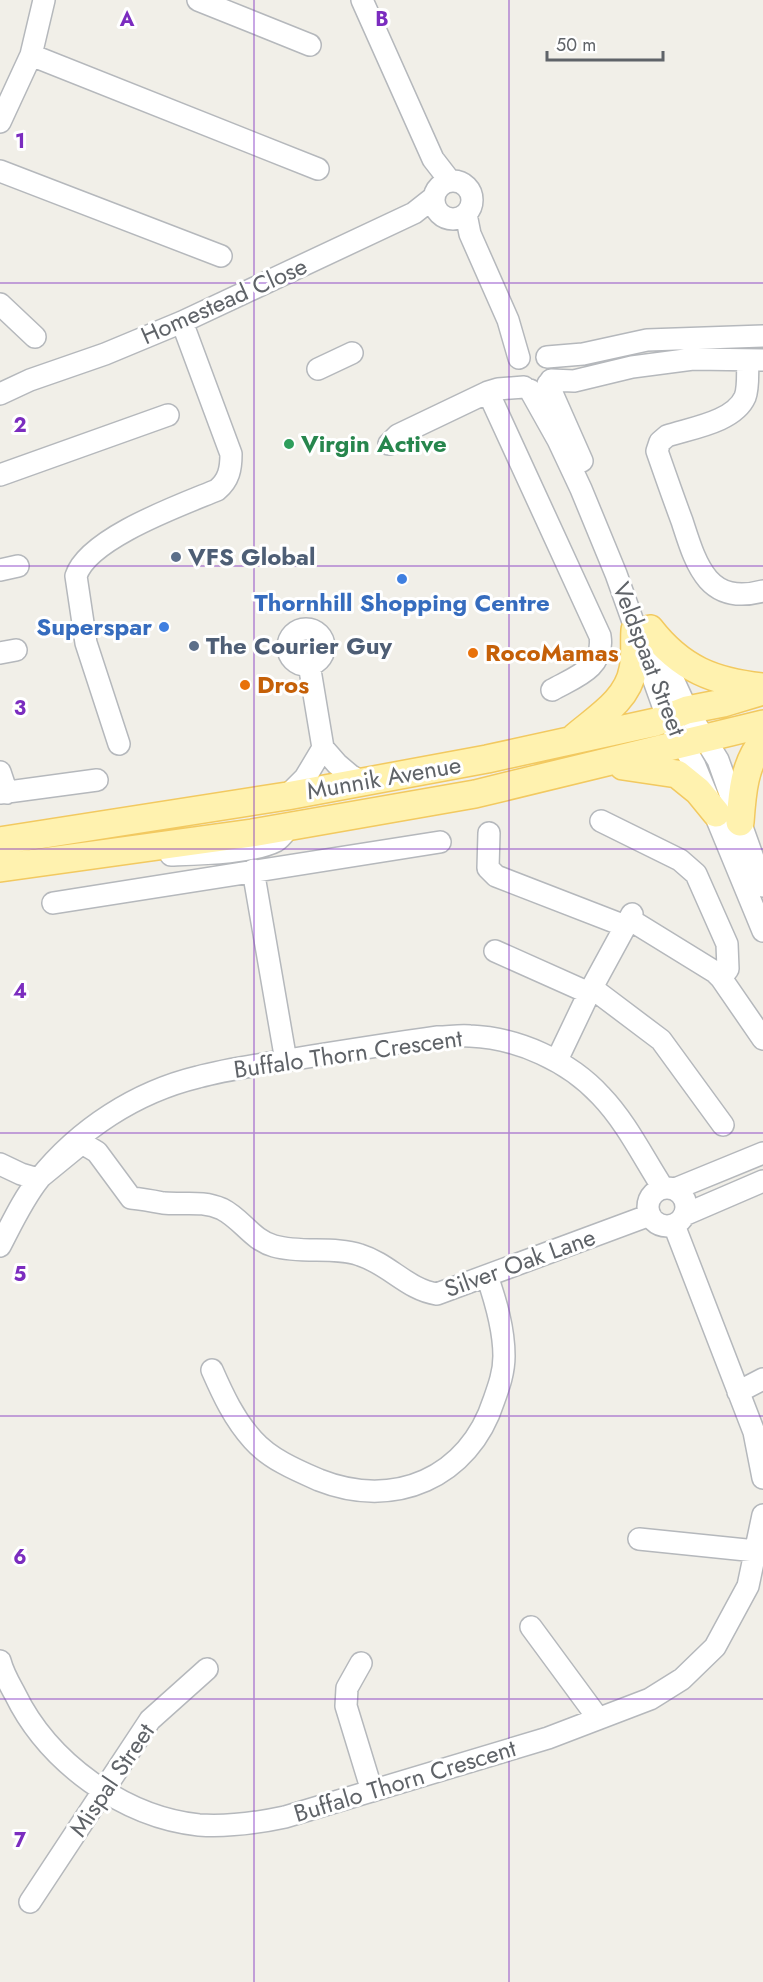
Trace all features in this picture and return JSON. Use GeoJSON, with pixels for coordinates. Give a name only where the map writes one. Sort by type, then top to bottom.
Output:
{"type":"FeatureCollection","features":[{"type":"Feature","properties":{"kind":"main road"},"geometry":{"type":"LineString","coordinates":[[572,740],[615,703],[628,686],[642,630],[678,659],[708,675],[743,685],[763,687]]}},
{"type":"Feature","properties":{"kind":"main road","name":"Munnik Avenue"},"geometry":{"type":"LineString","coordinates":[[0,841],[287,796],[487,759],[656,722],[677,713],[763,692]]}},
{"type":"Feature","properties":{"kind":"main road","name":"Munnik Avenue"},"geometry":{"type":"LineString","coordinates":[[0,867],[289,827],[475,794],[607,764],[763,724]]}},
{"type":"Feature","properties":{"kind":"main road"},"geometry":{"type":"LineString","coordinates":[[607,764],[677,774],[728,818],[750,763],[763,741]]}},
{"type":"Feature","properties":{"kind":"street"},"geometry":{"type":"LineString","coordinates":[[198,0],[310,45]]}},
{"type":"Feature","properties":{"kind":"street"},"geometry":{"type":"LineString","coordinates":[[362,0],[433,159],[440,189],[435,209],[459,221]]}},
{"type":"Feature","properties":{"kind":"street"},"geometry":{"type":"LineString","coordinates":[[2,116],[31,55],[40,1]]}},
{"type":"Feature","properties":{"kind":"street"},"geometry":{"type":"LineString","coordinates":[[31,55],[318,169]]}},
{"type":"Feature","properties":{"kind":"street"},"geometry":{"type":"LineString","coordinates":[[0,171],[221,256]]}},
{"type":"Feature","properties":{"kind":"street"},"geometry":{"type":"LineString","coordinates":[[440,189],[462,183],[470,192],[472,203],[459,221]]}},
{"type":"Feature","properties":{"kind":"street","name":"Homestead Close"},"geometry":{"type":"LineString","coordinates":[[0,394],[30,380],[105,354],[182,322],[414,213],[440,189]]}},
{"type":"Feature","properties":{"kind":"street"},"geometry":{"type":"LineString","coordinates":[[414,213],[459,221]]}},
{"type":"Feature","properties":{"kind":"street","name":"Veldspaat Street"},"geometry":{"type":"LineString","coordinates":[[459,221],[534,372],[572,436],[642,630],[677,713],[694,742],[695,766],[728,818],[763,886]]}},
{"type":"Feature","properties":{"kind":"street"},"geometry":{"type":"LineString","coordinates":[[0,304],[35,337]]}},
{"type":"Feature","properties":{"kind":"street"},"geometry":{"type":"LineString","coordinates":[[119,744],[87,643],[76,576],[78,568],[93,553],[135,525],[217,489],[229,476],[231,465],[231,454],[182,322]]}},
{"type":"Feature","properties":{"kind":"street"},"geometry":{"type":"LineString","coordinates":[[389,444],[398,435],[493,390],[583,354],[647,340],[763,336]]}},
{"type":"Feature","properties":{"kind":"street"},"geometry":{"type":"LineString","coordinates":[[318,369],[352,352]]}},
{"type":"Feature","properties":{"kind":"street"},"geometry":{"type":"LineString","coordinates":[[534,372],[574,381],[632,367],[693,359],[755,360],[745,396],[737,409],[726,417],[667,436],[660,442],[657,451],[697,565],[712,584],[729,594],[750,595],[763,591]]}},
{"type":"Feature","properties":{"kind":"street","name":"Homestead Close"},"geometry":{"type":"LineString","coordinates":[[0,383],[30,380]]}},
{"type":"Feature","properties":{"kind":"street"},"geometry":{"type":"LineString","coordinates":[[493,390],[600,636],[601,652],[593,665],[552,690]]}},
{"type":"Feature","properties":{"kind":"street"},"geometry":{"type":"LineString","coordinates":[[0,475],[168,415]]}},
{"type":"Feature","properties":{"kind":"street"},"geometry":{"type":"LineString","coordinates":[[309,664],[323,748],[337,764],[362,782]]}},
{"type":"Feature","properties":{"kind":"street"},"geometry":{"type":"LineString","coordinates":[[287,796],[306,778],[323,748]]}},
{"type":"Feature","properties":{"kind":"street"},"geometry":{"type":"LineString","coordinates":[[0,772],[3,793],[97,780]]}},
{"type":"Feature","properties":{"kind":"street","name":"Veldspaat Street"},"geometry":{"type":"LineString","coordinates":[[728,818],[763,931]]}},
{"type":"Feature","properties":{"kind":"street"},"geometry":{"type":"LineString","coordinates":[[601,821],[680,860],[696,874],[727,944],[728,969],[721,978]]}},
{"type":"Feature","properties":{"kind":"street"},"geometry":{"type":"LineString","coordinates":[[489,833],[488,868],[496,876],[629,920],[707,967],[721,978],[763,1039]]}},
{"type":"Feature","properties":{"kind":"street"},"geometry":{"type":"LineString","coordinates":[[53,903],[440,842]]}},
{"type":"Feature","properties":{"kind":"street"},"geometry":{"type":"LineString","coordinates":[[253,870],[286,1061]]}},
{"type":"Feature","properties":{"kind":"street"},"geometry":{"type":"LineString","coordinates":[[557,1060],[629,920]]}},
{"type":"Feature","properties":{"kind":"street"},"geometry":{"type":"LineString","coordinates":[[495,951],[591,991],[661,1040],[723,1125]]}},
{"type":"Feature","properties":{"kind":"street","name":"Buffalo Thorn Crescent"},"geometry":{"type":"LineString","coordinates":[[0,1246],[38,1179],[62,1153],[91,1127],[139,1099],[168,1086],[197,1077],[286,1061],[402,1042],[470,1036],[498,1040],[557,1060],[583,1077],[603,1097],[669,1189]]}},
{"type":"Feature","properties":{"kind":"street","name":"Buffalo Thorn Crescent"},"geometry":{"type":"LineString","coordinates":[[38,1179],[82,1143],[97,1152],[131,1198],[164,1203],[200,1203],[231,1214]]}},
{"type":"Feature","properties":{"kind":"street"},"geometry":{"type":"LineString","coordinates":[[763,1153],[669,1189],[657,1190],[649,1198],[648,1210],[653,1220],[663,1226],[763,1181]]}},
{"type":"Feature","properties":{"kind":"street"},"geometry":{"type":"LineString","coordinates":[[0,1164],[38,1179]]}},
{"type":"Feature","properties":{"kind":"street"},"geometry":{"type":"LineString","coordinates":[[669,1189],[684,1197],[686,1209],[679,1220]]}},
{"type":"Feature","properties":{"kind":"street","name":"Silver Oak Lane"},"geometry":{"type":"LineString","coordinates":[[231,1214],[260,1240],[273,1246],[298,1251],[359,1254],[377,1262],[426,1293],[437,1294],[650,1215]]}},
{"type":"Feature","properties":{"kind":"street"},"geometry":{"type":"LineString","coordinates":[[679,1220],[754,1432],[763,1478]]}},
{"type":"Feature","properties":{"kind":"street"},"geometry":{"type":"LineString","coordinates":[[212,1370],[232,1413],[254,1442],[278,1461],[331,1485],[353,1489],[376,1492],[421,1483],[465,1454],[479,1435],[491,1409],[502,1374],[504,1356],[498,1308],[487,1276]]}},
{"type":"Feature","properties":{"kind":"street"},"geometry":{"type":"LineString","coordinates":[[738,1392],[763,1379]]}},
{"type":"Feature","properties":{"kind":"street","name":"Buffalo Thorn Crescent"},"geometry":{"type":"LineString","coordinates":[[0,1661],[2,1670],[20,1706],[41,1737],[75,1770],[103,1790],[150,1814],[197,1824],[232,1826],[285,1817],[548,1738],[650,1699],[682,1679],[715,1647],[748,1586],[759,1545],[763,1515]]}},
{"type":"Feature","properties":{"kind":"street"},"geometry":{"type":"LineString","coordinates":[[639,1539],[759,1545]]}},
{"type":"Feature","properties":{"kind":"street"},"geometry":{"type":"LineString","coordinates":[[531,1627],[598,1718]]}},
{"type":"Feature","properties":{"kind":"street"},"geometry":{"type":"LineString","coordinates":[[361,1663],[347,1688],[346,1706],[372,1791]]}},
{"type":"Feature","properties":{"kind":"street","name":"Mispal Street"},"geometry":{"type":"LineString","coordinates":[[30,1902],[150,1720],[207,1669]]}},
{"type":"Feature","properties":{"kind":"place","name":"Virgin Active"},"geometry":{"type":"Point","coordinates":[289,444]}},
{"type":"Feature","properties":{"kind":"place","name":"VFS Global"},"geometry":{"type":"Point","coordinates":[176,557]}},
{"type":"Feature","properties":{"kind":"place","name":"Thornhill Shopping Centre"},"geometry":{"type":"Point","coordinates":[402,579]}},
{"type":"Feature","properties":{"kind":"place","name":"Superspar"},"geometry":{"type":"Point","coordinates":[164,627]}},
{"type":"Feature","properties":{"kind":"place","name":"The Courier Guy"},"geometry":{"type":"Point","coordinates":[194,646]}},
{"type":"Feature","properties":{"kind":"place","name":"RocoMamas"},"geometry":{"type":"Point","coordinates":[473,653]}},
{"type":"Feature","properties":{"kind":"place","name":"Dros"},"geometry":{"type":"Point","coordinates":[245,685]}}]}
